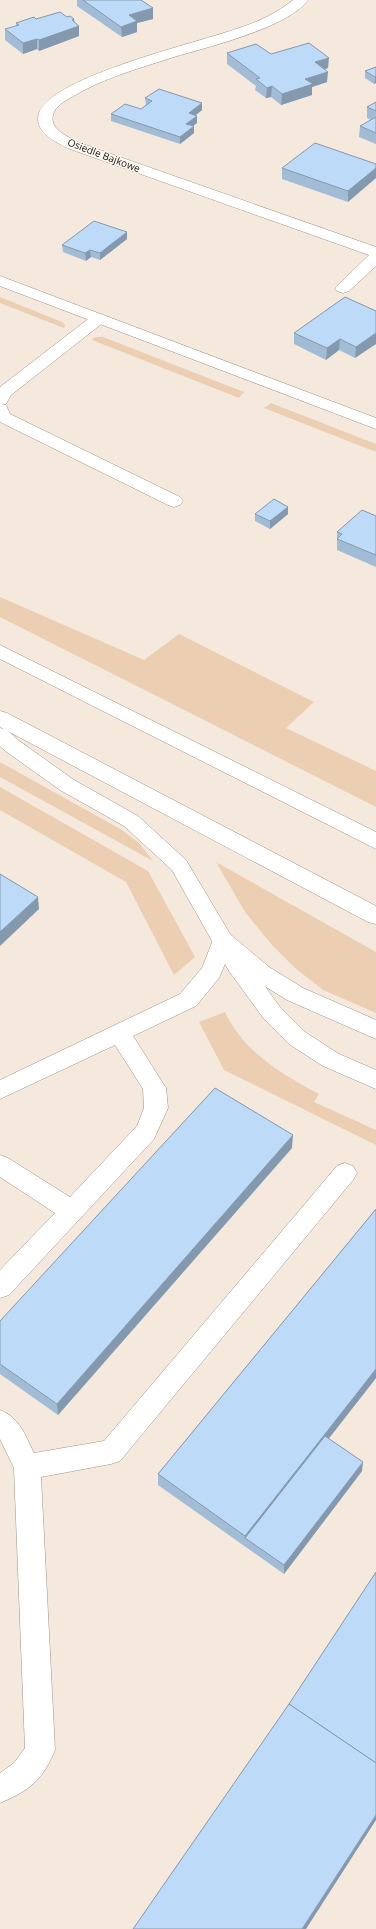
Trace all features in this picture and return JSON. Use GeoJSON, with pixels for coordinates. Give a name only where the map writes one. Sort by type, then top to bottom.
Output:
{"type":"FeatureCollection","features":[{"type":"Feature","properties":{"kind":"street","name":"Osiedle Bajkowe"},"geometry":{"type":"LineString","coordinates":[[301,0],[282,14],[245,31],[125,68],[72,90],[57,100],[46,112],[45,123],[52,133],[75,146],[376,252]]}},
{"type":"Feature","properties":{"kind":"street"},"geometry":{"type":"LineString","coordinates":[[343,288],[376,257]]}},
{"type":"Feature","properties":{"kind":"street"},"geometry":{"type":"LineString","coordinates":[[0,281],[376,424]]}},
{"type":"Feature","properties":{"kind":"street"},"geometry":{"type":"LineString","coordinates":[[0,400],[4,392],[98,319]]}},
{"type":"Feature","properties":{"kind":"street"},"geometry":{"type":"LineString","coordinates":[[0,409],[3,417],[174,501]]}},
{"type":"Feature","properties":{"kind":"street"},"geometry":{"type":"LineString","coordinates":[[0,651],[376,841]]}},
{"type":"Feature","properties":{"kind":"street"},"geometry":{"type":"LineString","coordinates":[[0,718],[376,916]]}},
{"type":"Feature","properties":{"kind":"street"},"geometry":{"type":"LineString","coordinates":[[0,735],[11,745],[67,785],[131,821],[179,865],[237,965],[272,1013],[297,1038],[332,1060],[376,1080]]}},
{"type":"Feature","properties":{"kind":"street"},"geometry":{"type":"LineString","coordinates":[[223,941],[261,973],[295,994],[376,1030]]}},
{"type":"Feature","properties":{"kind":"street"},"geometry":{"type":"LineString","coordinates":[[0,1090],[188,1000],[211,972],[223,941]]}},
{"type":"Feature","properties":{"kind":"street"},"geometry":{"type":"LineString","coordinates":[[0,1287],[146,1132],[156,1108],[154,1088],[118,1033]]}},
{"type":"Feature","properties":{"kind":"street"},"geometry":{"type":"LineString","coordinates":[[0,1165],[72,1211]]}},
{"type":"Feature","properties":{"kind":"street"},"geometry":{"type":"LineString","coordinates":[[27,1467],[111,1452],[345,1173]]}},
{"type":"Feature","properties":{"kind":"street"},"geometry":{"type":"LineString","coordinates":[[0,1422],[9,1430],[27,1467],[40,1750],[33,1764],[15,1782],[0,1788]]}},
{"type":"Feature","properties":{"kind":"shaded area"},"geometry":{"type":"Polygon","coordinates":[[[0,297],[62,322],[65,325],[64,328],[0,303],[0,297]]]}},
{"type":"Feature","properties":{"kind":"shaded area"},"geometry":{"type":"Polygon","coordinates":[[[95,337],[103,337],[244,392],[239,398],[92,340],[95,337]]]}},
{"type":"Feature","properties":{"kind":"shaded area"},"geometry":{"type":"Polygon","coordinates":[[[271,403],[376,444],[376,452],[264,408],[271,403]]]}},
{"type":"Feature","properties":{"kind":"shaded area"},"geometry":{"type":"Polygon","coordinates":[[[0,597],[144,660],[179,634],[314,702],[286,728],[376,771],[376,807],[0,617],[0,597]]]}},
{"type":"Feature","properties":{"kind":"shaded area"},"geometry":{"type":"Polygon","coordinates":[[[0,762],[122,830],[139,843],[153,861],[0,777],[0,762]]]}},
{"type":"Feature","properties":{"kind":"shaded area"},"geometry":{"type":"Polygon","coordinates":[[[0,787],[148,871],[195,957],[174,975],[126,882],[0,810],[0,787]]]}},
{"type":"Feature","properties":{"kind":"shaded area"},"geometry":{"type":"Polygon","coordinates":[[[216,862],[376,952],[376,1013],[323,990],[295,968],[272,945],[245,912],[216,862]]]}},
{"type":"Feature","properties":{"kind":"shaded area"},"geometry":{"type":"Polygon","coordinates":[[[225,1012],[242,1039],[253,1050],[291,1079],[319,1094],[314,1102],[376,1130],[376,1145],[224,1070],[199,1022],[225,1012]]]}},
{"type":"Feature","properties":{"kind":"building"},"geometry":{"type":"Polygon","coordinates":[[[83,0],[141,0],[153,8],[129,15],[137,21],[121,27],[83,0]]]}},
{"type":"Feature","properties":{"kind":"building"},"geometry":{"type":"Polygon","coordinates":[[[60,12],[67,17],[70,16],[79,26],[39,40],[37,39],[23,43],[5,29],[19,25],[16,23],[34,17],[36,19],[60,12]]]}},
{"type":"Feature","properties":{"kind":"building"},"geometry":{"type":"Polygon","coordinates":[[[309,43],[329,58],[315,62],[328,72],[305,79],[313,84],[282,94],[272,86],[267,88],[256,79],[260,78],[227,53],[256,44],[271,54],[309,43]]]}},
{"type":"Feature","properties":{"kind":"building"},"geometry":{"type":"Polygon","coordinates":[[[376,67],[375,77],[365,71],[376,67]]]}},
{"type":"Feature","properties":{"kind":"building"},"geometry":{"type":"Polygon","coordinates":[[[159,89],[202,103],[189,113],[197,116],[186,124],[194,126],[180,137],[111,114],[125,104],[141,109],[152,101],[145,98],[159,89]]]}},
{"type":"Feature","properties":{"kind":"building"},"geometry":{"type":"Polygon","coordinates":[[[376,102],[376,111],[367,107],[376,102]]]}},
{"type":"Feature","properties":{"kind":"building"},"geometry":{"type":"Polygon","coordinates":[[[376,117],[376,133],[360,126],[376,117]]]}},
{"type":"Feature","properties":{"kind":"building"},"geometry":{"type":"Polygon","coordinates":[[[315,143],[376,164],[376,168],[348,191],[282,168],[315,143]]]}},
{"type":"Feature","properties":{"kind":"building"},"geometry":{"type":"Polygon","coordinates":[[[94,221],[127,232],[100,253],[90,250],[85,253],[62,245],[94,221]]]}},
{"type":"Feature","properties":{"kind":"building"},"geometry":{"type":"Polygon","coordinates":[[[345,297],[376,311],[376,333],[356,347],[340,339],[327,348],[294,333],[345,297]]]}},
{"type":"Feature","properties":{"kind":"building"},"geometry":{"type":"Polygon","coordinates":[[[274,499],[288,507],[270,521],[255,514],[274,499]]]}},
{"type":"Feature","properties":{"kind":"building"},"geometry":{"type":"Polygon","coordinates":[[[362,510],[376,516],[376,555],[337,539],[342,534],[337,532],[362,510]]]}},
{"type":"Feature","properties":{"kind":"building"},"geometry":{"type":"Polygon","coordinates":[[[0,874],[38,897],[0,932],[0,874]]]}},
{"type":"Feature","properties":{"kind":"building"},"geometry":{"type":"Polygon","coordinates":[[[215,1088],[293,1135],[57,1404],[0,1364],[0,1321],[215,1088]]]}},
{"type":"Feature","properties":{"kind":"building"},"geometry":{"type":"Polygon","coordinates":[[[376,1209],[376,1369],[245,1536],[158,1474],[376,1209]]]}},
{"type":"Feature","properties":{"kind":"building"},"geometry":{"type":"Polygon","coordinates":[[[325,1436],[363,1462],[284,1565],[245,1538],[325,1436]]]}},
{"type":"Feature","properties":{"kind":"building"},"geometry":{"type":"Polygon","coordinates":[[[376,1572],[376,1763],[289,1704],[376,1572]]]}},
{"type":"Feature","properties":{"kind":"building"},"geometry":{"type":"Polygon","coordinates":[[[289,1704],[376,1763],[376,1815],[302,1929],[133,1929],[289,1704]]]}}]}
